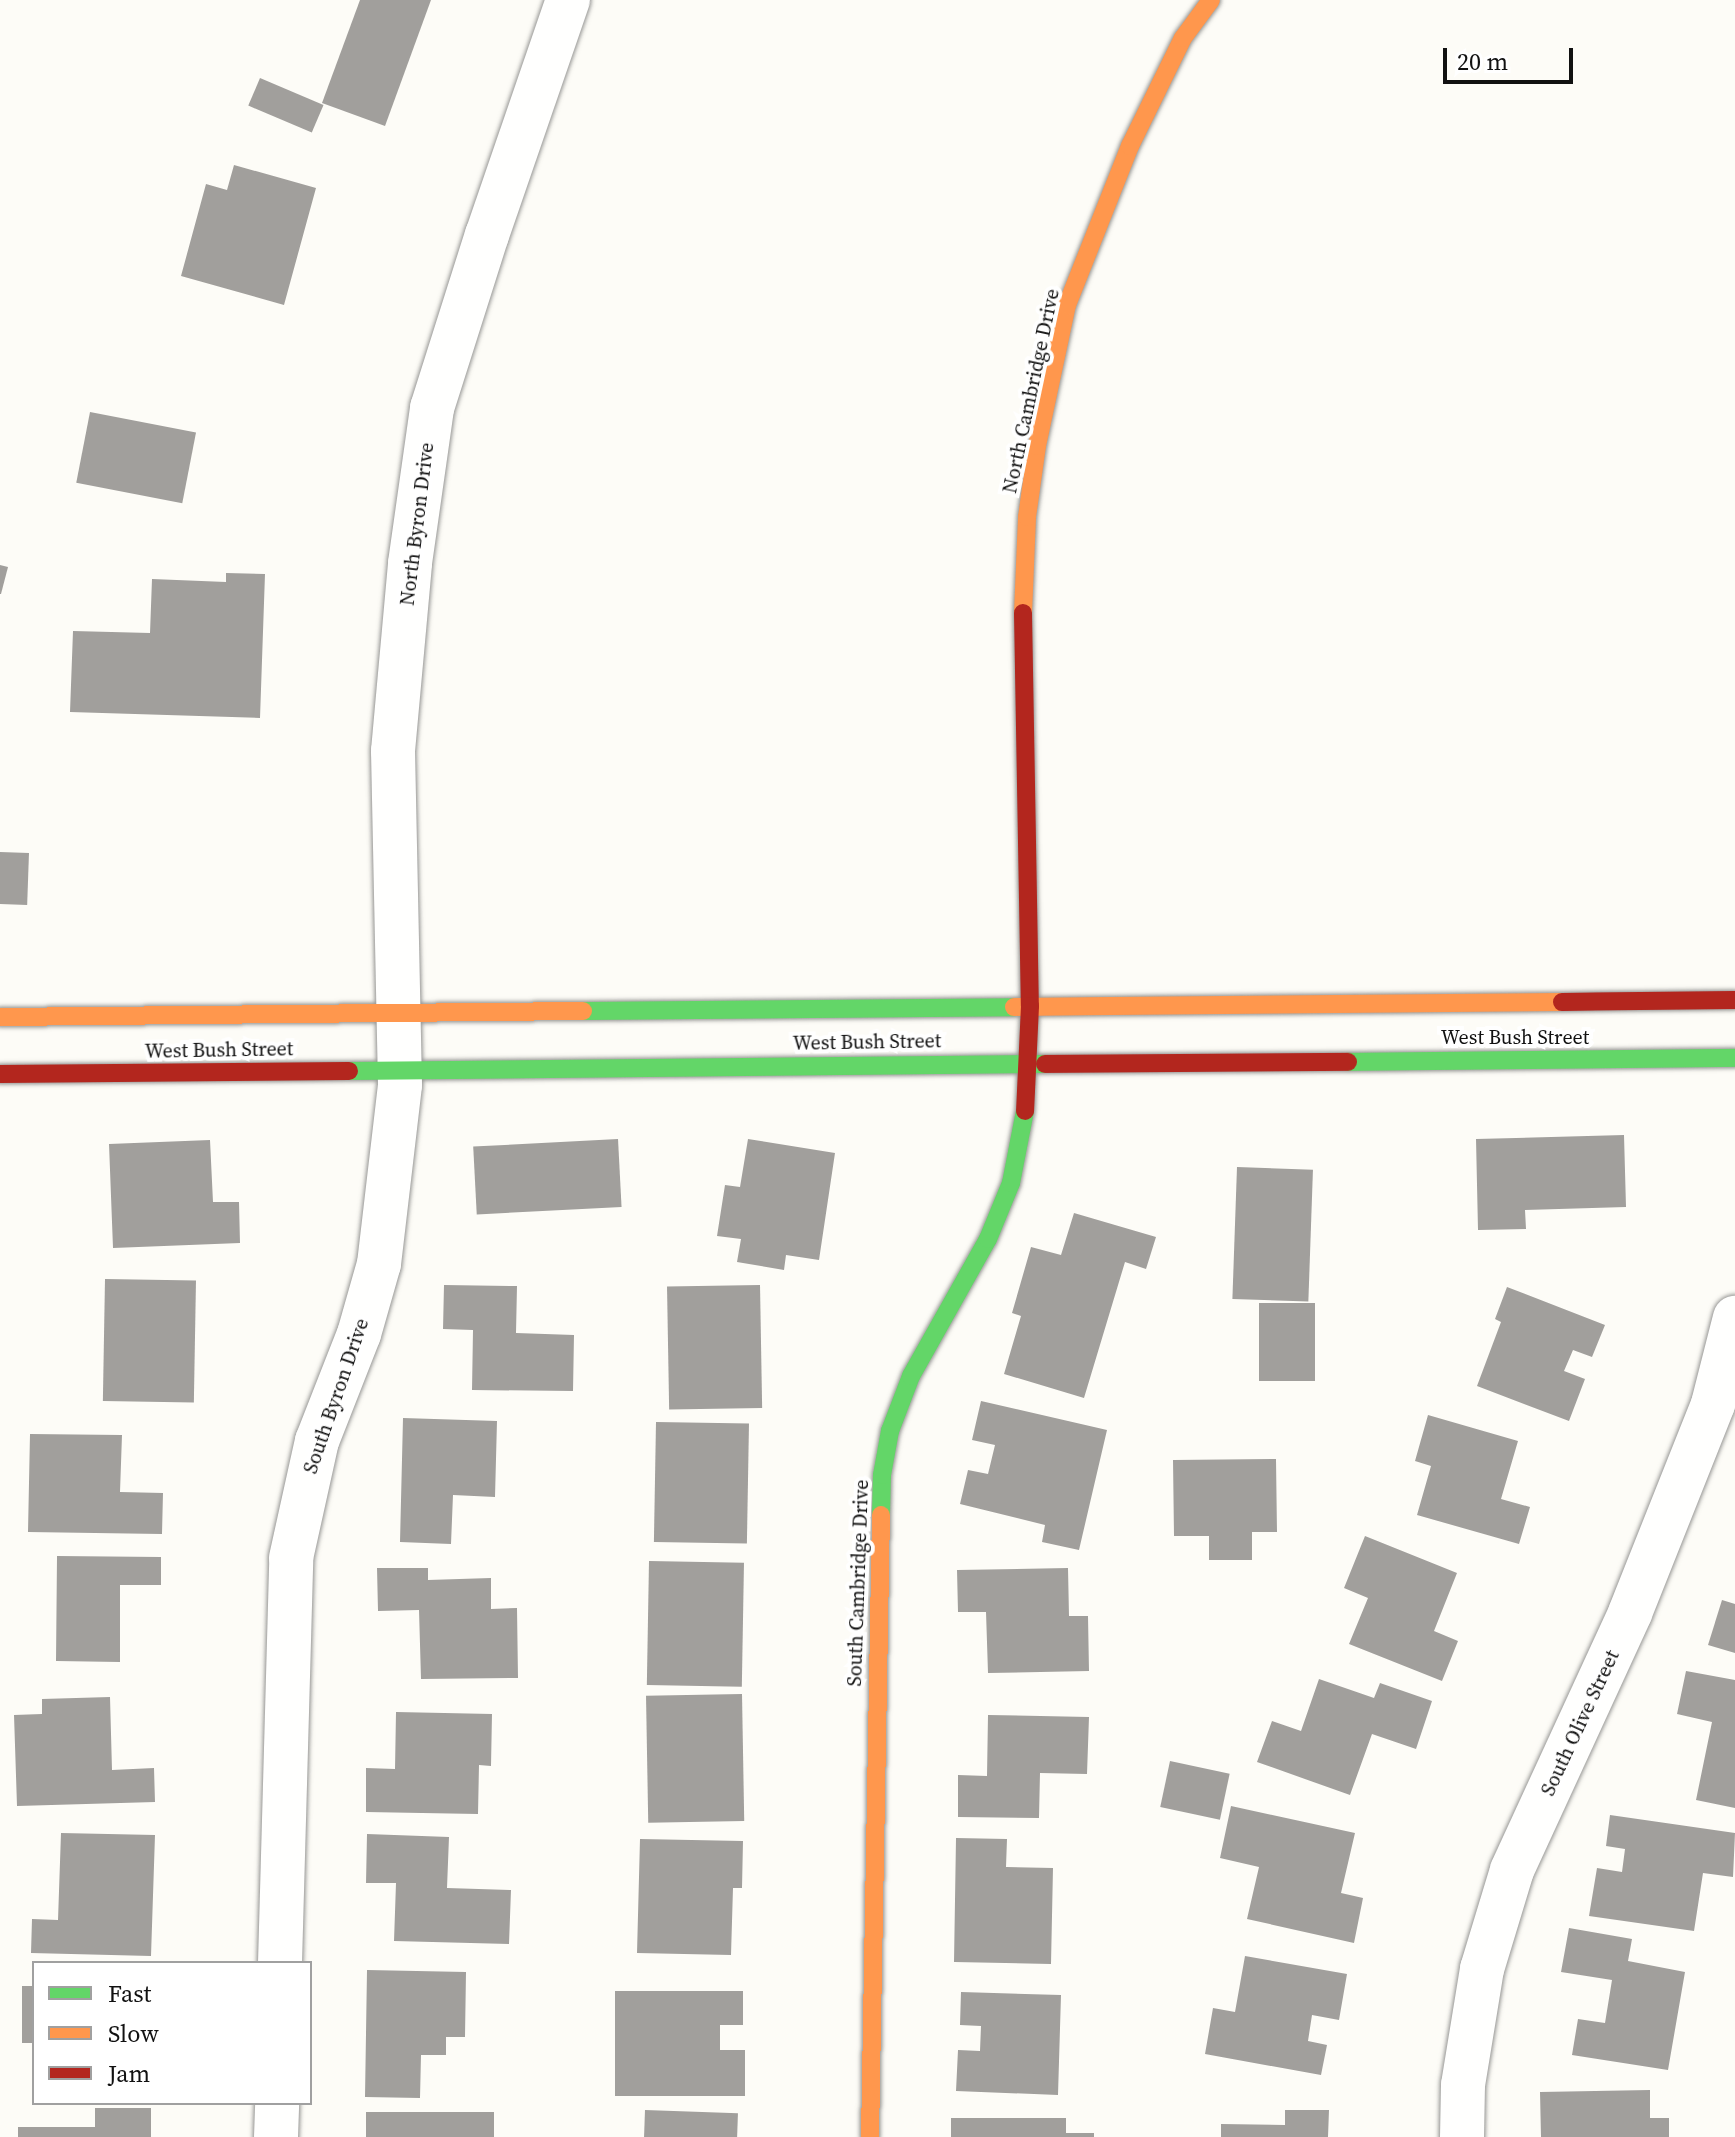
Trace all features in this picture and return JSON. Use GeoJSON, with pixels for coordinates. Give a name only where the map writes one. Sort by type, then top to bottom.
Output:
{"type":"FeatureCollection","features":[{"type":"Feature","properties":{"kind":"main road","name":"North Cambridge Drive"},"geometry":{"type":"LineString","coordinates":[[1028,1062],[1030,1006],[1023,587],[1027,517],[1037,446],[1067,305],[1130,146],[1183,38],[1211,0]]}},
{"type":"Feature","properties":{"kind":"main road","name":"West Bush Street"},"geometry":{"type":"LineString","coordinates":[[0,1017],[1735,1000]]}},
{"type":"Feature","properties":{"kind":"main road","name":"West Bush Street"},"geometry":{"type":"LineString","coordinates":[[0,1074],[1028,1062],[1735,1058]]}},
{"type":"Feature","properties":{"kind":"main road","name":"South Cambridge Drive"},"geometry":{"type":"LineString","coordinates":[[870,2137],[882,1475],[890,1431],[911,1376],[988,1239],[1011,1183],[1024,1123],[1028,1062]]}},
{"type":"Feature","properties":{"kind":"street","name":"North Byron Drive"},"geometry":{"type":"LineString","coordinates":[[402,1070],[393,751],[410,563],[432,408],[487,235],[568,0]]}},
{"type":"Feature","properties":{"kind":"street","name":"South Byron Drive"},"geometry":{"type":"LineString","coordinates":[[280,1961],[291,1558],[317,1441],[359,1334],[379,1264],[402,1070]]}},
{"type":"Feature","properties":{"kind":"street","name":"South Olive Street"},"geometry":{"type":"LineString","coordinates":[[1462,2137],[1463,2085],[1482,1969],[1512,1870],[1630,1613],[1713,1404],[1735,1318]]}},
{"type":"Feature","properties":{"kind":"street"},"geometry":{"type":"LineString","coordinates":[[276,2137],[277,2105]]}},
{"type":"Feature","properties":{"kind":"building"},"geometry":{"type":"Polygon","coordinates":[[[360,0],[431,0],[385,126],[322,103],[360,0]]]}},
{"type":"Feature","properties":{"kind":"building"},"geometry":{"type":"Polygon","coordinates":[[[260,78],[324,105],[312,133],[248,106],[260,78]]]}},
{"type":"Feature","properties":{"kind":"building"},"geometry":{"type":"Polygon","coordinates":[[[234,165],[316,188],[284,305],[181,276],[206,184],[227,190],[234,165]]]}},
{"type":"Feature","properties":{"kind":"building"},"geometry":{"type":"Polygon","coordinates":[[[90,412],[196,433],[182,503],[76,483],[90,412]]]}},
{"type":"Feature","properties":{"kind":"building"},"geometry":{"type":"Polygon","coordinates":[[[0,565],[8,567],[1,594],[0,594],[0,565]]]}},
{"type":"Feature","properties":{"kind":"building"},"geometry":{"type":"Polygon","coordinates":[[[226,573],[265,574],[260,718],[70,712],[73,631],[150,633],[152,579],[226,582],[226,573]]]}},
{"type":"Feature","properties":{"kind":"building"},"geometry":{"type":"Polygon","coordinates":[[[0,852],[29,853],[27,905],[0,904],[0,852]]]}},
{"type":"Feature","properties":{"kind":"building"},"geometry":{"type":"Polygon","coordinates":[[[1624,1135],[1626,1207],[1525,1210],[1526,1229],[1478,1230],[1476,1139],[1624,1135]]]}},
{"type":"Feature","properties":{"kind":"building"},"geometry":{"type":"Polygon","coordinates":[[[618,1139],[622,1207],[477,1214],[473,1147],[618,1139]]]}},
{"type":"Feature","properties":{"kind":"building"},"geometry":{"type":"Polygon","coordinates":[[[748,1139],[835,1153],[819,1260],[786,1255],[784,1270],[737,1262],[741,1239],[717,1236],[725,1185],[740,1187],[748,1139]]]}},
{"type":"Feature","properties":{"kind":"building"},"geometry":{"type":"Polygon","coordinates":[[[210,1140],[213,1202],[239,1202],[240,1243],[113,1248],[109,1144],[210,1140]]]}},
{"type":"Feature","properties":{"kind":"building"},"geometry":{"type":"Polygon","coordinates":[[[1237,1167],[1313,1170],[1308,1302],[1232,1299],[1237,1167]]]}},
{"type":"Feature","properties":{"kind":"building"},"geometry":{"type":"Polygon","coordinates":[[[1074,1213],[1156,1237],[1146,1269],[1125,1262],[1084,1398],[1004,1374],[1021,1316],[1012,1313],[1031,1247],[1061,1255],[1074,1213]]]}},
{"type":"Feature","properties":{"kind":"building"},"geometry":{"type":"Polygon","coordinates":[[[105,1279],[196,1281],[194,1403],[103,1401],[105,1279]]]}},
{"type":"Feature","properties":{"kind":"building"},"geometry":{"type":"Polygon","coordinates":[[[444,1285],[517,1286],[516,1333],[574,1335],[573,1391],[472,1390],[473,1330],[443,1329],[444,1285]]]}},
{"type":"Feature","properties":{"kind":"building"},"geometry":{"type":"Polygon","coordinates":[[[760,1285],[762,1408],[669,1410],[667,1287],[760,1285]]]}},
{"type":"Feature","properties":{"kind":"building"},"geometry":{"type":"Polygon","coordinates":[[[1507,1287],[1605,1325],[1592,1357],[1573,1350],[1564,1371],[1585,1379],[1569,1421],[1477,1386],[1501,1322],[1495,1319],[1507,1287]]]}},
{"type":"Feature","properties":{"kind":"building"},"geometry":{"type":"Polygon","coordinates":[[[1259,1303],[1315,1303],[1315,1381],[1259,1381],[1259,1303]]]}},
{"type":"Feature","properties":{"kind":"building"},"geometry":{"type":"Polygon","coordinates":[[[981,1401],[1107,1430],[1079,1550],[1042,1542],[1045,1525],[960,1504],[968,1470],[988,1474],[995,1445],[972,1440],[981,1401]]]}},
{"type":"Feature","properties":{"kind":"building"},"geometry":{"type":"Polygon","coordinates":[[[1428,1415],[1518,1441],[1501,1499],[1530,1507],[1519,1544],[1417,1515],[1431,1466],[1415,1461],[1428,1415]]]}},
{"type":"Feature","properties":{"kind":"building"},"geometry":{"type":"Polygon","coordinates":[[[403,1418],[497,1421],[495,1497],[453,1495],[451,1544],[400,1542],[403,1418]]]}},
{"type":"Feature","properties":{"kind":"building"},"geometry":{"type":"Polygon","coordinates":[[[656,1422],[749,1424],[747,1544],[654,1542],[656,1422]]]}},
{"type":"Feature","properties":{"kind":"building"},"geometry":{"type":"Polygon","coordinates":[[[30,1434],[122,1435],[120,1492],[163,1493],[162,1534],[28,1532],[30,1434]]]}},
{"type":"Feature","properties":{"kind":"building"},"geometry":{"type":"Polygon","coordinates":[[[1276,1459],[1277,1532],[1252,1532],[1252,1560],[1209,1560],[1209,1536],[1174,1536],[1173,1460],[1276,1459]]]}},
{"type":"Feature","properties":{"kind":"building"},"geometry":{"type":"Polygon","coordinates":[[[1365,1536],[1457,1573],[1434,1631],[1458,1641],[1442,1681],[1349,1644],[1368,1598],[1344,1588],[1365,1536]]]}},
{"type":"Feature","properties":{"kind":"building"},"geometry":{"type":"Polygon","coordinates":[[[57,1556],[161,1557],[161,1585],[120,1585],[120,1662],[56,1661],[57,1556]]]}},
{"type":"Feature","properties":{"kind":"building"},"geometry":{"type":"Polygon","coordinates":[[[649,1561],[744,1563],[742,1687],[647,1685],[649,1561]]]}},
{"type":"Feature","properties":{"kind":"building"},"geometry":{"type":"Polygon","coordinates":[[[377,1568],[428,1568],[428,1580],[491,1578],[491,1609],[517,1608],[518,1678],[421,1679],[419,1610],[378,1611],[377,1568]]]}},
{"type":"Feature","properties":{"kind":"building"},"geometry":{"type":"Polygon","coordinates":[[[1068,1568],[1069,1616],[1088,1616],[1089,1671],[988,1673],[986,1612],[958,1612],[957,1570],[1068,1568]]]}},
{"type":"Feature","properties":{"kind":"building"},"geometry":{"type":"Polygon","coordinates":[[[1722,1600],[1735,1604],[1735,1653],[1708,1645],[1722,1600]]]}},
{"type":"Feature","properties":{"kind":"building"},"geometry":{"type":"Polygon","coordinates":[[[1686,1671],[1735,1680],[1735,1808],[1696,1800],[1712,1722],[1677,1714],[1686,1671]]]}},
{"type":"Feature","properties":{"kind":"building"},"geometry":{"type":"Polygon","coordinates":[[[1319,1679],[1374,1698],[1380,1683],[1432,1701],[1416,1749],[1372,1734],[1350,1795],[1257,1762],[1272,1721],[1301,1731],[1319,1679]]]}},
{"type":"Feature","properties":{"kind":"building"},"geometry":{"type":"Polygon","coordinates":[[[742,1694],[744,1821],[648,1823],[646,1696],[742,1694]]]}},
{"type":"Feature","properties":{"kind":"building"},"geometry":{"type":"Polygon","coordinates":[[[110,1697],[112,1770],[154,1768],[155,1802],[17,1806],[14,1715],[42,1714],[42,1699],[110,1697]]]}},
{"type":"Feature","properties":{"kind":"building"},"geometry":{"type":"Polygon","coordinates":[[[396,1712],[492,1714],[491,1766],[479,1765],[478,1814],[366,1812],[366,1768],[395,1769],[396,1712]]]}},
{"type":"Feature","properties":{"kind":"building"},"geometry":{"type":"Polygon","coordinates":[[[988,1715],[1089,1717],[1087,1774],[1040,1773],[1039,1818],[958,1817],[958,1775],[987,1776],[988,1715]]]}},
{"type":"Feature","properties":{"kind":"building"},"geometry":{"type":"Polygon","coordinates":[[[1170,1761],[1230,1774],[1220,1820],[1160,1807],[1170,1761]]]}},
{"type":"Feature","properties":{"kind":"building"},"geometry":{"type":"Polygon","coordinates":[[[1231,1806],[1355,1833],[1341,1893],[1363,1898],[1354,1943],[1247,1919],[1259,1867],[1220,1858],[1231,1806]]]}},
{"type":"Feature","properties":{"kind":"building"},"geometry":{"type":"Polygon","coordinates":[[[1610,1815],[1735,1833],[1733,1877],[1703,1873],[1694,1931],[1589,1916],[1597,1868],[1622,1872],[1625,1849],[1606,1846],[1610,1815]]]}},
{"type":"Feature","properties":{"kind":"building"},"geometry":{"type":"Polygon","coordinates":[[[61,1833],[155,1835],[151,1956],[31,1953],[32,1919],[58,1920],[61,1833]]]}},
{"type":"Feature","properties":{"kind":"building"},"geometry":{"type":"Polygon","coordinates":[[[367,1834],[449,1837],[447,1888],[511,1890],[509,1944],[394,1941],[396,1883],[366,1883],[367,1834]]]}},
{"type":"Feature","properties":{"kind":"building"},"geometry":{"type":"Polygon","coordinates":[[[956,1838],[1007,1839],[1006,1867],[1053,1868],[1051,1964],[954,1962],[956,1838]]]}},
{"type":"Feature","properties":{"kind":"building"},"geometry":{"type":"Polygon","coordinates":[[[640,1839],[743,1841],[742,1888],[733,1888],[731,1955],[637,1953],[640,1839]]]}},
{"type":"Feature","properties":{"kind":"building"},"geometry":{"type":"Polygon","coordinates":[[[1569,1928],[1632,1939],[1628,1961],[1685,1972],[1668,2070],[1572,2055],[1578,2019],[1605,2023],[1612,1980],[1561,1972],[1569,1928]]]}},
{"type":"Feature","properties":{"kind":"building"},"geometry":{"type":"Polygon","coordinates":[[[1245,1956],[1347,1974],[1339,2020],[1312,2015],[1308,2041],[1327,2045],[1321,2075],[1205,2054],[1213,2008],[1235,2012],[1245,1956]]]}},
{"type":"Feature","properties":{"kind":"building"},"geometry":{"type":"Polygon","coordinates":[[[367,1970],[466,1972],[465,2037],[446,2037],[446,2055],[421,2055],[420,2098],[365,2097],[367,1970]]]}},
{"type":"Feature","properties":{"kind":"building"},"geometry":{"type":"Polygon","coordinates":[[[22,1986],[32,1986],[32,2043],[22,2043],[22,1986]]]}},
{"type":"Feature","properties":{"kind":"building"},"geometry":{"type":"Polygon","coordinates":[[[615,1991],[743,1991],[743,2025],[720,2025],[720,2050],[745,2050],[745,2096],[615,2096],[615,1991]]]}},
{"type":"Feature","properties":{"kind":"building"},"geometry":{"type":"Polygon","coordinates":[[[961,1992],[1061,1995],[1058,2095],[956,2091],[958,2050],[980,2051],[981,2026],[960,2025],[961,1992]]]}},
{"type":"Feature","properties":{"kind":"building"},"geometry":{"type":"Polygon","coordinates":[[[1650,2090],[1650,2118],[1669,2118],[1669,2137],[1541,2137],[1540,2092],[1650,2090]]]}},
{"type":"Feature","properties":{"kind":"building"},"geometry":{"type":"Polygon","coordinates":[[[95,2108],[151,2108],[151,2137],[18,2137],[18,2127],[95,2127],[95,2108]]]}},
{"type":"Feature","properties":{"kind":"building"},"geometry":{"type":"Polygon","coordinates":[[[645,2110],[738,2113],[737,2137],[644,2137],[645,2110]]]}},
{"type":"Feature","properties":{"kind":"building"},"geometry":{"type":"Polygon","coordinates":[[[1285,2110],[1329,2110],[1328,2137],[1221,2137],[1221,2124],[1285,2125],[1285,2110]]]}},
{"type":"Feature","properties":{"kind":"building"},"geometry":{"type":"Polygon","coordinates":[[[366,2112],[494,2112],[494,2137],[366,2137],[366,2112]]]}},
{"type":"Feature","properties":{"kind":"building"},"geometry":{"type":"Polygon","coordinates":[[[951,2118],[1066,2118],[1066,2133],[1094,2133],[1094,2137],[951,2137],[951,2118]]]}},
{"type":"Feature","properties":{"kind":"traffic: fast"},"geometry":{"type":"LineString","coordinates":[[583,1011],[1014,1007]]}},
{"type":"Feature","properties":{"kind":"traffic: fast"},"geometry":{"type":"LineString","coordinates":[[1348,1062],[1735,1058]]}},
{"type":"Feature","properties":{"kind":"traffic: fast"},"geometry":{"type":"LineString","coordinates":[[349,1071],[1045,1064]]}},
{"type":"Feature","properties":{"kind":"traffic: fast"},"geometry":{"type":"LineString","coordinates":[[881,1515],[882,1475],[890,1431],[911,1376],[988,1239],[1011,1183],[1025,1111]]}},
{"type":"Feature","properties":{"kind":"traffic: slow"},"geometry":{"type":"LineString","coordinates":[[1023,613],[1027,517],[1037,446],[1067,305],[1130,146],[1183,38],[1211,0]]}},
{"type":"Feature","properties":{"kind":"traffic: slow"},"geometry":{"type":"LineString","coordinates":[[1014,1007],[1562,1002]]}},
{"type":"Feature","properties":{"kind":"traffic: slow"},"geometry":{"type":"LineString","coordinates":[[0,1017],[583,1011]]}},
{"type":"Feature","properties":{"kind":"traffic: slow"},"geometry":{"type":"LineString","coordinates":[[870,2137],[881,1515]]}},
{"type":"Feature","properties":{"kind":"traffic: jam"},"geometry":{"type":"LineString","coordinates":[[1023,613],[1030,1006],[1025,1111]]}},
{"type":"Feature","properties":{"kind":"traffic: jam"},"geometry":{"type":"LineString","coordinates":[[1562,1002],[1735,1000]]}},
{"type":"Feature","properties":{"kind":"traffic: jam"},"geometry":{"type":"LineString","coordinates":[[1045,1064],[1348,1062]]}},
{"type":"Feature","properties":{"kind":"traffic: jam"},"geometry":{"type":"LineString","coordinates":[[0,1074],[349,1071]]}}]}
